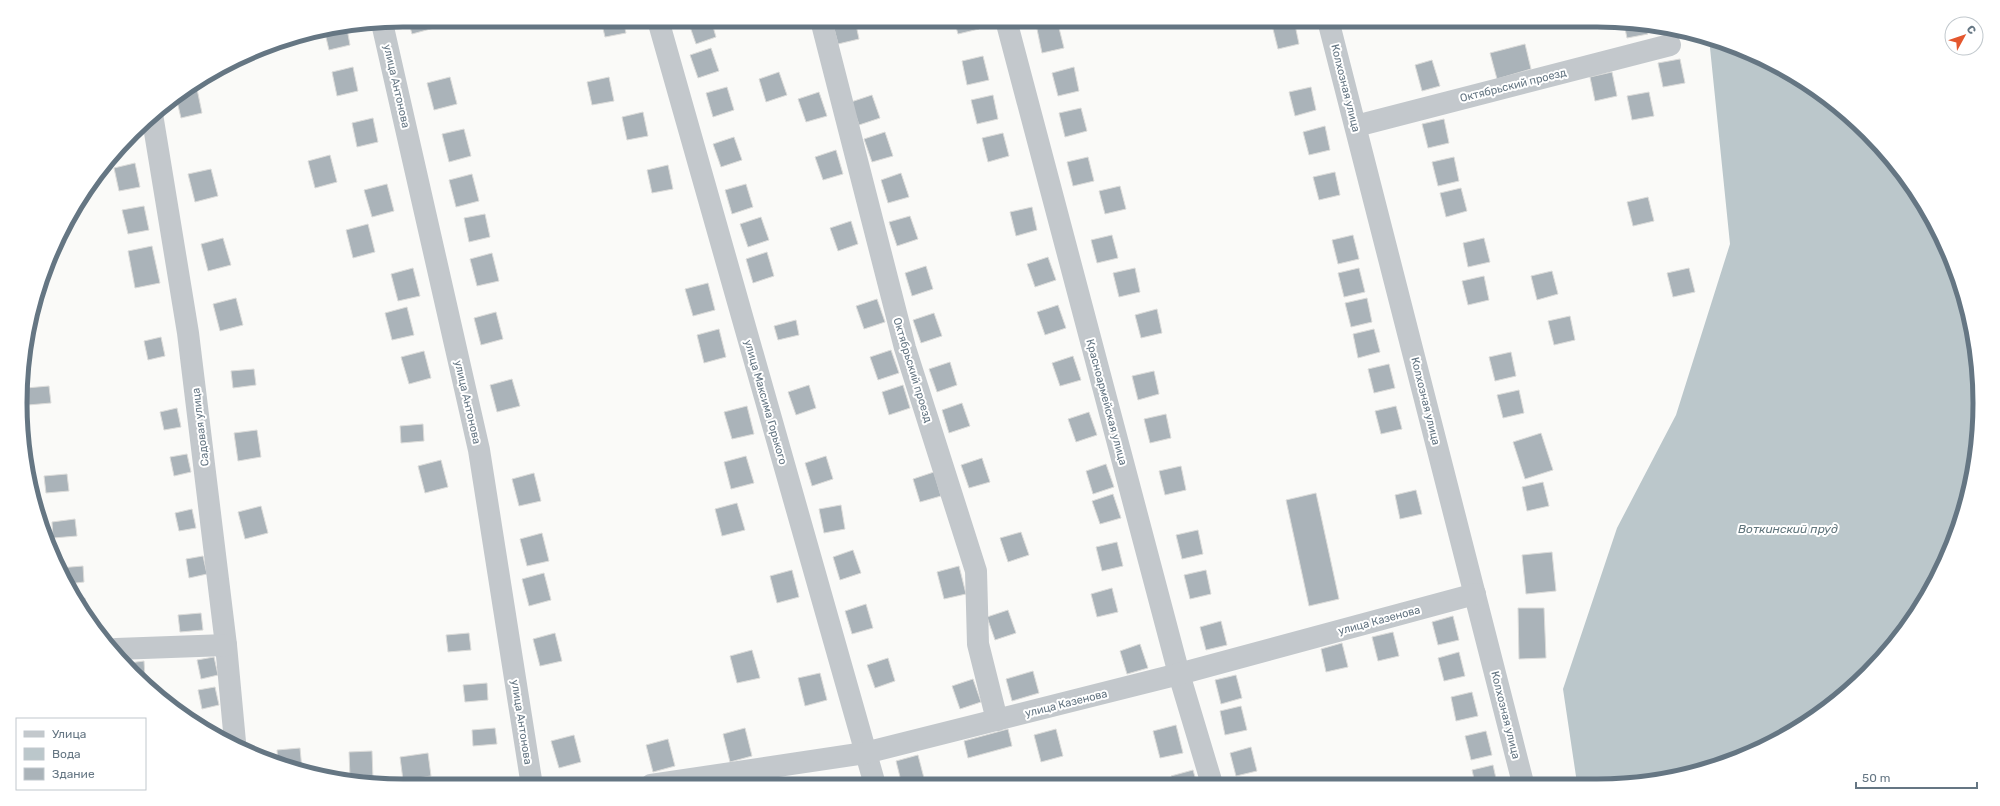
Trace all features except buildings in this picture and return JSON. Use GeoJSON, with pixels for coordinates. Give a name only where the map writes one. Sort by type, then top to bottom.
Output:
{"type":"FeatureCollection","features":[{"type":"Feature","properties":{"kind":"street","name":"улица Максима Горького"},"geometry":{"type":"LineString","coordinates":[[660,27],[873,779]]}},
{"type":"Feature","properties":{"kind":"street","name":"Октябрьский проезд"},"geometry":{"type":"LineString","coordinates":[[823,27],[905,348],[976,571],[978,644],[997,720]]}},
{"type":"Feature","properties":{"kind":"street","name":"Красноармейская улица"},"geometry":{"type":"LineString","coordinates":[[1008,27],[1179,674],[1210,779]]}},
{"type":"Feature","properties":{"kind":"street","name":"Колхозная улица"},"geometry":{"type":"LineString","coordinates":[[1330,27],[1522,779]]}},
{"type":"Feature","properties":{"kind":"street","name":"улица Антонова"},"geometry":{"type":"LineString","coordinates":[[383,28],[479,450],[531,779]]}},
{"type":"Feature","properties":{"kind":"street","name":"Октябрьский проезд"},"geometry":{"type":"LineString","coordinates":[[1356,126],[1670,45]]}},
{"type":"Feature","properties":{"kind":"street","name":"Садовая улица"},"geometry":{"type":"LineString","coordinates":[[153,122],[188,333],[226,645],[235,739]]}},
{"type":"Feature","properties":{"kind":"street","name":"улица Казенова"},"geometry":{"type":"LineString","coordinates":[[691,779],[865,753],[1179,674],[1475,594]]}},
{"type":"Feature","properties":{"kind":"street"},"geometry":{"type":"LineString","coordinates":[[118,649],[226,645]]}},
{"type":"Feature","properties":{"kind":"water","name":"Воткинский пруд"},"geometry":{"type":"Polygon","coordinates":[[[1710,45],[1741,56],[1785,77],[1806,90],[1845,120],[1880,155],[1910,194],[1923,215],[1953,282],[1966,330],[1970,354],[1973,403],[1972,428],[1966,476],[1960,500],[1944,547],[1923,591],[1910,612],[1880,651],[1863,669],[1845,686],[1806,716],[1785,729],[1741,750],[1694,766],[1646,776],[1576,779],[1563,689],[1617,528],[1676,415],[1730,244],[1710,45]]]}}]}
